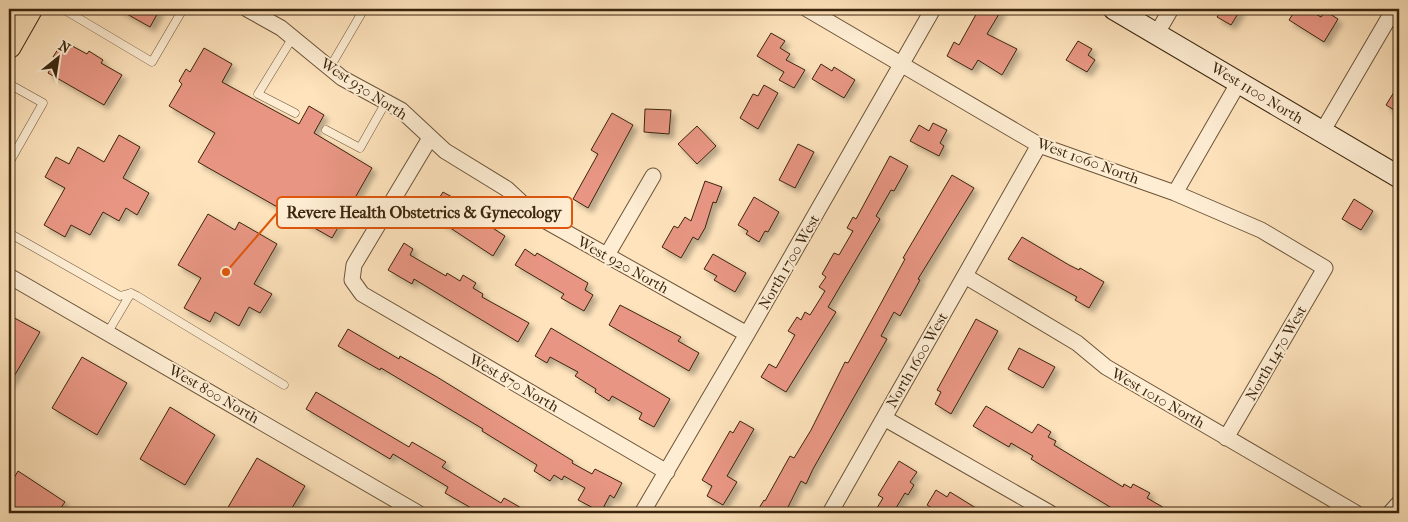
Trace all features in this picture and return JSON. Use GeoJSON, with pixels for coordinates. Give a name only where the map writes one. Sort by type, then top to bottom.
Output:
{"type":"FeatureCollection","features":[{"type":"Feature","properties":{"kind":"main road"},"geometry":{"type":"LineString","coordinates":[[9,46],[30,9]]}},
{"type":"Feature","properties":{"kind":"main road","name":"West 1100 North"},"geometry":{"type":"LineString","coordinates":[[1114,9],[1399,177]]}},
{"type":"Feature","properties":{"kind":"street","name":"West 930 North"},"geometry":{"type":"LineString","coordinates":[[247,9],[293,37],[329,69],[401,110],[430,138]]}},
{"type":"Feature","properties":{"kind":"street","name":"West 1060 North"},"geometry":{"type":"LineString","coordinates":[[807,9],[1039,145],[1175,193],[1261,230],[1325,268]]}},
{"type":"Feature","properties":{"kind":"street","name":"North 1700 West"},"geometry":{"type":"LineString","coordinates":[[642,513],[933,9]]}},
{"type":"Feature","properties":{"kind":"street"},"geometry":{"type":"LineString","coordinates":[[1157,33],[1171,9]]}},
{"type":"Feature","properties":{"kind":"street"},"geometry":{"type":"LineString","coordinates":[[1322,132],[1394,9]]}},
{"type":"Feature","properties":{"kind":"street"},"geometry":{"type":"LineString","coordinates":[[1175,193],[1239,82]]}},
{"type":"Feature","properties":{"kind":"street","name":"West 920 North"},"geometry":{"type":"LineString","coordinates":[[430,138],[445,151],[507,189],[535,215],[747,334]]}},
{"type":"Feature","properties":{"kind":"street","name":"West 870 North"},"geometry":{"type":"LineString","coordinates":[[430,138],[354,265],[352,280],[362,294],[667,472]]}},
{"type":"Feature","properties":{"kind":"street","name":"North 1600 West"},"geometry":{"type":"LineString","coordinates":[[830,513],[1039,145]]}},
{"type":"Feature","properties":{"kind":"street"},"geometry":{"type":"LineString","coordinates":[[606,255],[654,176]]}},
{"type":"Feature","properties":{"kind":"street","name":"North 1470 West"},"geometry":{"type":"LineString","coordinates":[[1226,438],[1325,268]]}},
{"type":"Feature","properties":{"kind":"street","name":"West 800 North"},"geometry":{"type":"LineString","coordinates":[[9,276],[418,513]]}},
{"type":"Feature","properties":{"kind":"street","name":"West 1010 North"},"geometry":{"type":"LineString","coordinates":[[965,276],[1077,343],[1106,367],[1356,513]]}},
{"type":"Feature","properties":{"kind":"street"},"geometry":{"type":"LineString","coordinates":[[884,418],[1050,513]]}},
{"type":"Feature","properties":{"kind":"street"},"geometry":{"type":"LineString","coordinates":[[1390,513],[1399,503]]}},
{"type":"Feature","properties":{"kind":"lane"},"geometry":{"type":"LineString","coordinates":[[63,9],[152,62],[183,9]]}},
{"type":"Feature","properties":{"kind":"lane"},"geometry":{"type":"LineString","coordinates":[[329,69],[364,9]]}},
{"type":"Feature","properties":{"kind":"lane"},"geometry":{"type":"LineString","coordinates":[[293,37],[258,94],[295,113]]}},
{"type":"Feature","properties":{"kind":"lane"},"geometry":{"type":"LineString","coordinates":[[9,84],[42,103],[9,163]]}},
{"type":"Feature","properties":{"kind":"lane"},"geometry":{"type":"LineString","coordinates":[[326,130],[360,148],[386,102]]}},
{"type":"Feature","properties":{"kind":"lane"},"geometry":{"type":"LineString","coordinates":[[9,233],[120,296],[131,293],[284,384]]}},
{"type":"Feature","properties":{"kind":"lane"},"geometry":{"type":"LineString","coordinates":[[108,332],[131,293]]}},
{"type":"Feature","properties":{"kind":"building"},"geometry":{"type":"Polygon","coordinates":[[[118,9],[160,9],[150,27],[118,9]]]}},
{"type":"Feature","properties":{"kind":"building"},"geometry":{"type":"Polygon","coordinates":[[[979,9],[1002,9],[987,34],[1017,49],[1002,75],[978,60],[972,70],[947,56],[954,42],[959,45],[979,9]]]}},
{"type":"Feature","properties":{"kind":"building"},"geometry":{"type":"Polygon","coordinates":[[[1222,9],[1241,9],[1231,25],[1217,17],[1222,9]]]}},
{"type":"Feature","properties":{"kind":"building"},"geometry":{"type":"Polygon","coordinates":[[[1296,9],[1307,9],[1321,17],[1325,11],[1338,19],[1324,42],[1289,20],[1296,9]]]}},
{"type":"Feature","properties":{"kind":"building"},"geometry":{"type":"Polygon","coordinates":[[[771,33],[785,41],[780,48],[790,54],[786,60],[805,70],[794,88],[779,80],[784,72],[757,56],[771,33]]]}},
{"type":"Feature","properties":{"kind":"building"},"geometry":{"type":"Polygon","coordinates":[[[63,41],[87,54],[89,51],[103,60],[101,63],[122,75],[104,105],[48,73],[56,59],[53,57],[63,41]]]}},
{"type":"Feature","properties":{"kind":"building"},"geometry":{"type":"Polygon","coordinates":[[[1078,41],[1092,49],[1088,55],[1095,60],[1087,72],[1066,60],[1078,41]]]}},
{"type":"Feature","properties":{"kind":"building"},"geometry":{"type":"Polygon","coordinates":[[[204,48],[232,64],[222,82],[299,124],[309,106],[324,115],[314,133],[372,168],[332,238],[198,162],[215,133],[169,106],[182,84],[179,81],[186,69],[190,72],[204,48]]]}},
{"type":"Feature","properties":{"kind":"building"},"geometry":{"type":"Polygon","coordinates":[[[821,64],[832,71],[834,67],[855,80],[844,98],[812,79],[821,64]]]}},
{"type":"Feature","properties":{"kind":"building"},"geometry":{"type":"Polygon","coordinates":[[[1399,84],[1399,113],[1386,105],[1399,84]]]}},
{"type":"Feature","properties":{"kind":"building"},"geometry":{"type":"Polygon","coordinates":[[[764,85],[778,93],[758,129],[740,118],[753,94],[758,96],[764,85]]]}},
{"type":"Feature","properties":{"kind":"building"},"geometry":{"type":"Polygon","coordinates":[[[645,109],[671,110],[669,134],[644,132],[645,109]]]}},
{"type":"Feature","properties":{"kind":"building"},"geometry":{"type":"Polygon","coordinates":[[[612,113],[633,125],[588,208],[573,199],[598,154],[591,150],[612,113]]]}},
{"type":"Feature","properties":{"kind":"building"},"geometry":{"type":"Polygon","coordinates":[[[933,123],[947,130],[940,143],[944,146],[939,156],[910,141],[919,125],[929,131],[933,123]]]}},
{"type":"Feature","properties":{"kind":"building"},"geometry":{"type":"Polygon","coordinates":[[[697,126],[716,146],[697,164],[678,144],[697,126]]]}},
{"type":"Feature","properties":{"kind":"building"},"geometry":{"type":"Polygon","coordinates":[[[119,135],[140,147],[123,178],[149,193],[137,215],[126,208],[119,221],[103,212],[90,235],[71,225],[65,237],[44,225],[65,188],[45,177],[56,157],[69,164],[78,147],[104,162],[119,135]]]}},
{"type":"Feature","properties":{"kind":"building"},"geometry":{"type":"Polygon","coordinates":[[[798,144],[814,152],[795,188],[779,180],[798,144]]]}},
{"type":"Feature","properties":{"kind":"building"},"geometry":{"type":"Polygon","coordinates":[[[890,156],[908,166],[894,191],[891,190],[876,216],[880,219],[828,307],[836,312],[786,392],[761,377],[769,364],[776,368],[795,335],[788,331],[797,317],[801,320],[805,312],[810,315],[825,291],[819,287],[826,277],[822,274],[834,253],[839,255],[853,231],[847,228],[853,217],[856,219],[890,156]]]}},
{"type":"Feature","properties":{"kind":"building"},"geometry":{"type":"Polygon","coordinates":[[[952,175],[974,188],[918,279],[920,280],[900,316],[894,312],[881,336],[887,339],[806,484],[801,481],[785,513],[756,513],[765,501],[790,456],[794,458],[811,430],[845,362],[848,363],[905,259],[903,258],[952,175]]]}},
{"type":"Feature","properties":{"kind":"building"},"geometry":{"type":"Polygon","coordinates":[[[705,181],[722,187],[716,203],[713,202],[705,228],[698,240],[693,237],[681,258],[662,247],[674,226],[678,228],[685,217],[691,221],[705,181]]]}},
{"type":"Feature","properties":{"kind":"building"},"geometry":{"type":"Polygon","coordinates":[[[443,192],[495,221],[491,227],[505,236],[493,256],[429,214],[443,192]]]}},
{"type":"Feature","properties":{"kind":"building"},"geometry":{"type":"Polygon","coordinates":[[[754,197],[779,212],[768,232],[765,231],[759,242],[746,234],[748,231],[738,225],[754,197]]]}},
{"type":"Feature","properties":{"kind":"building"},"geometry":{"type":"Polygon","coordinates":[[[1354,199],[1373,211],[1361,230],[1342,219],[1354,199]]]}},
{"type":"Feature","properties":{"kind":"building"},"geometry":{"type":"Polygon","coordinates":[[[208,214],[235,230],[239,222],[277,244],[254,284],[272,294],[260,313],[249,307],[239,326],[215,312],[210,322],[184,308],[201,278],[178,265],[208,214]]]}},
{"type":"Feature","properties":{"kind":"building"},"geometry":{"type":"Polygon","coordinates":[[[1022,237],[1069,265],[1079,270],[1080,268],[1104,282],[1089,308],[1075,300],[1077,297],[1008,259],[1022,237]]]}},
{"type":"Feature","properties":{"kind":"building"},"geometry":{"type":"Polygon","coordinates":[[[404,243],[413,249],[410,255],[446,276],[447,273],[460,281],[463,275],[476,283],[473,288],[483,294],[482,297],[529,323],[518,342],[414,279],[412,284],[388,270],[404,243]]]}},
{"type":"Feature","properties":{"kind":"building"},"geometry":{"type":"Polygon","coordinates":[[[525,249],[535,256],[537,253],[588,283],[585,290],[593,295],[584,311],[561,298],[564,294],[515,265],[525,249]]]}},
{"type":"Feature","properties":{"kind":"building"},"geometry":{"type":"Polygon","coordinates":[[[713,254],[746,273],[735,292],[714,280],[717,276],[704,269],[713,254]]]}},
{"type":"Feature","properties":{"kind":"building"},"geometry":{"type":"Polygon","coordinates":[[[620,305],[681,337],[678,341],[699,353],[689,371],[609,325],[620,305]]]}},
{"type":"Feature","properties":{"kind":"building"},"geometry":{"type":"Polygon","coordinates":[[[9,315],[40,332],[9,385],[9,315]]]}},
{"type":"Feature","properties":{"kind":"building"},"geometry":{"type":"Polygon","coordinates":[[[976,319],[998,331],[951,414],[935,404],[941,392],[937,390],[976,319]]]}},
{"type":"Feature","properties":{"kind":"building"},"geometry":{"type":"Polygon","coordinates":[[[551,328],[670,399],[654,427],[639,419],[642,413],[612,396],[609,401],[595,392],[596,389],[575,376],[578,372],[550,357],[547,363],[535,356],[551,328]]]}},
{"type":"Feature","properties":{"kind":"building"},"geometry":{"type":"Polygon","coordinates":[[[348,329],[399,359],[400,356],[437,377],[573,461],[572,463],[592,474],[595,469],[622,483],[614,498],[610,495],[601,512],[578,500],[585,488],[564,476],[562,480],[554,475],[550,481],[534,471],[537,465],[482,431],[483,429],[381,368],[380,370],[338,346],[348,329]]]}},
{"type":"Feature","properties":{"kind":"building"},"geometry":{"type":"Polygon","coordinates":[[[1019,348],[1055,367],[1043,388],[1008,369],[1019,348]]]}},
{"type":"Feature","properties":{"kind":"building"},"geometry":{"type":"Polygon","coordinates":[[[82,357],[127,383],[97,435],[52,408],[82,357]]]}},
{"type":"Feature","properties":{"kind":"building"},"geometry":{"type":"Polygon","coordinates":[[[316,392],[409,447],[412,442],[446,462],[442,467],[501,503],[504,498],[530,513],[480,513],[445,493],[448,487],[393,454],[390,459],[306,409],[316,392]]]}},
{"type":"Feature","properties":{"kind":"building"},"geometry":{"type":"Polygon","coordinates":[[[986,406],[1032,433],[1038,424],[1051,432],[1048,437],[1056,441],[1054,445],[1123,487],[1124,484],[1131,488],[1133,484],[1150,493],[1147,498],[1173,513],[1120,513],[1031,459],[1033,456],[1011,443],[1009,447],[973,426],[986,406]]]}},
{"type":"Feature","properties":{"kind":"building"},"geometry":{"type":"Polygon","coordinates":[[[170,407],[215,435],[185,485],[140,459],[170,407]]]}},
{"type":"Feature","properties":{"kind":"building"},"geometry":{"type":"Polygon","coordinates":[[[740,421],[754,429],[727,476],[737,482],[723,505],[707,496],[712,486],[702,480],[730,431],[733,433],[740,421]]]}},
{"type":"Feature","properties":{"kind":"building"},"geometry":{"type":"Polygon","coordinates":[[[257,458],[305,486],[289,513],[234,513],[227,509],[257,458]]]}},
{"type":"Feature","properties":{"kind":"building"},"geometry":{"type":"Polygon","coordinates":[[[899,461],[917,472],[910,482],[914,485],[908,495],[905,493],[893,513],[874,513],[883,498],[878,495],[899,461]]]}},
{"type":"Feature","properties":{"kind":"building"},"geometry":{"type":"Polygon","coordinates":[[[18,471],[65,502],[57,513],[9,513],[9,487],[18,471]]]}},
{"type":"Feature","properties":{"kind":"building"},"geometry":{"type":"Polygon","coordinates":[[[936,490],[947,497],[950,492],[984,513],[940,513],[927,505],[936,490]]]}},
{"type":"Feature","properties":{"kind":"place","name":"Revere Health Obstetrics & Gynecology"},"geometry":{"type":"Point","coordinates":[226,272]}}]}
